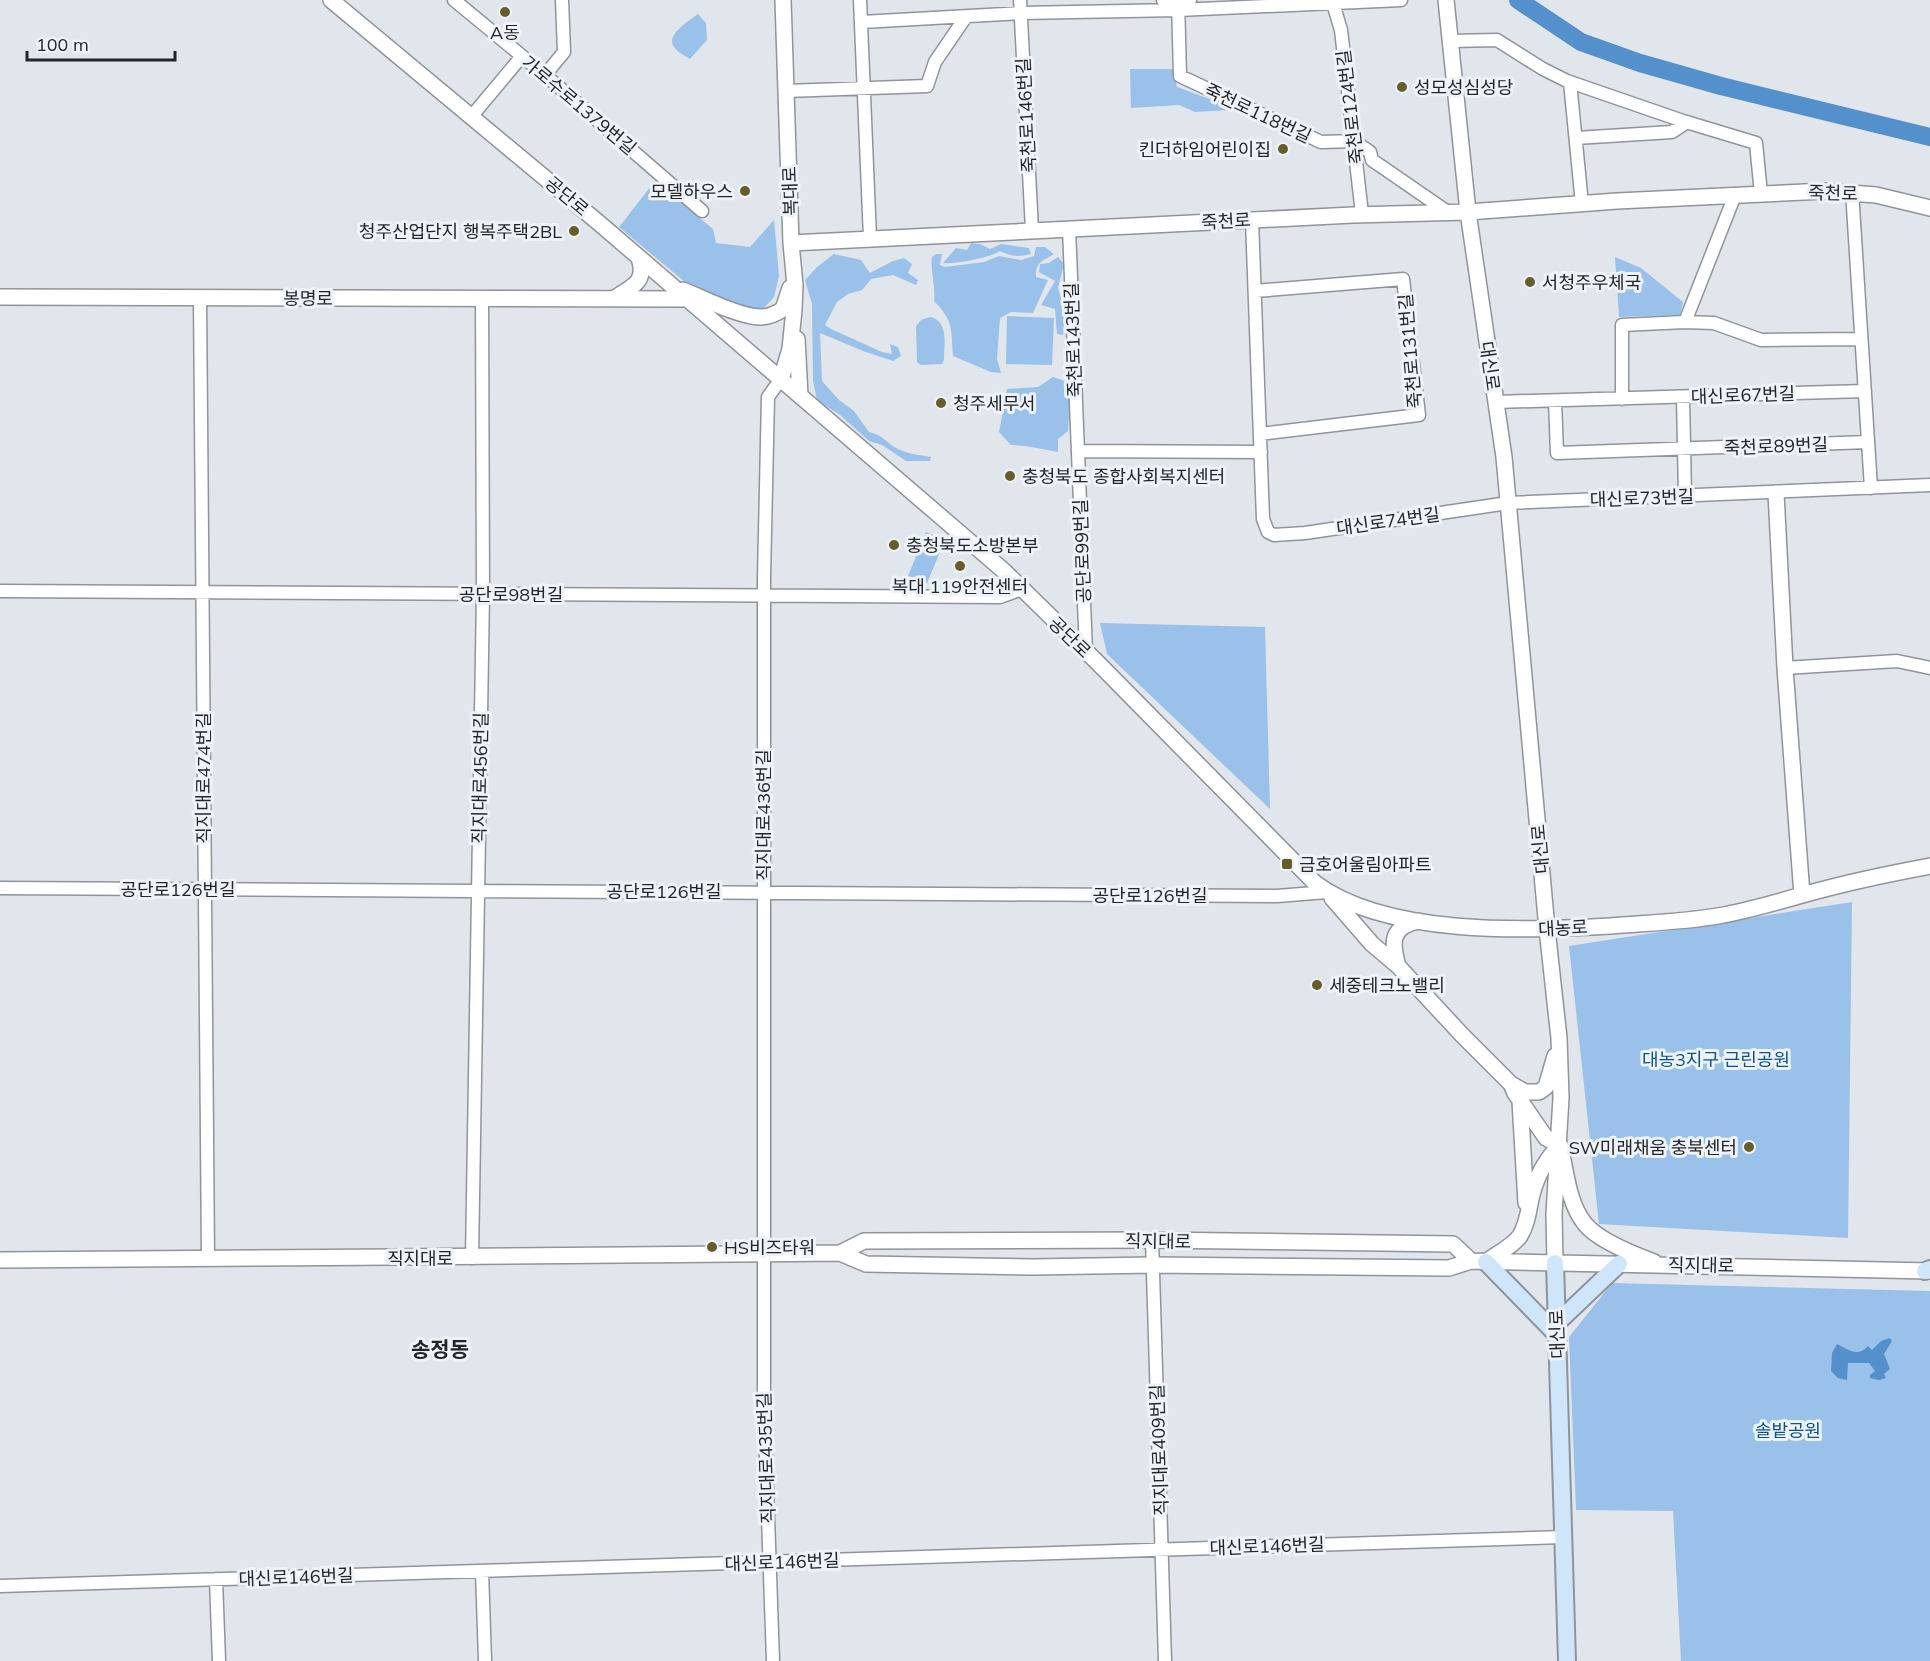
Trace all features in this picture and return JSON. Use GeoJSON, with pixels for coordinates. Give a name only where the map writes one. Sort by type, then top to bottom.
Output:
{"type":"FeatureCollection","features":[{"type":"Feature","properties":{"kind":"main road"},"geometry":{"type":"LineString","coordinates":[[1478,1262],[1557,1329],[1620,1264]]}},
{"type":"Feature","properties":{"kind":"main road","name":"대신로"},"geometry":{"type":"LineString","coordinates":[[1555,1263],[1567,1661]]}},
{"type":"Feature","properties":{"kind":"street","name":"공단로"},"geometry":{"type":"LineString","coordinates":[[331,0],[671,285],[1022,589],[1308,876],[1327,892]]}},
{"type":"Feature","properties":{"kind":"street","name":"가로수로1379번길"},"geometry":{"type":"LineString","coordinates":[[454,0],[545,75],[702,211]]}},
{"type":"Feature","properties":{"kind":"street"},"geometry":{"type":"LineString","coordinates":[[545,75],[564,52],[562,0]]}},
{"type":"Feature","properties":{"kind":"street","name":"복대로"},"geometry":{"type":"LineString","coordinates":[[781,379],[790,349],[794,279],[783,0]]}},
{"type":"Feature","properties":{"kind":"street"},"geometry":{"type":"LineString","coordinates":[[860,0],[870,238]]}},
{"type":"Feature","properties":{"kind":"street","name":"죽천로146번길"},"geometry":{"type":"LineString","coordinates":[[1020,0],[1032,230]]}},
{"type":"Feature","properties":{"kind":"street"},"geometry":{"type":"LineString","coordinates":[[1163,0],[1178,5],[1190,0]]}},
{"type":"Feature","properties":{"kind":"street"},"geometry":{"type":"LineString","coordinates":[[862,22],[1178,5],[1401,0]]}},
{"type":"Feature","properties":{"kind":"street","name":"대신로"},"geometry":{"type":"LineString","coordinates":[[1446,0],[1468,212],[1496,402],[1508,503],[1559,1038],[1562,1098],[1554,1214],[1555,1263]]}},
{"type":"Feature","properties":{"kind":"street","name":"죽천로124번길"},"geometry":{"type":"LineString","coordinates":[[1333,1],[1341,30],[1362,214]]}},
{"type":"Feature","properties":{"kind":"street","name":"죽천로118번길"},"geometry":{"type":"LineString","coordinates":[[1178,5],[1180,76],[1321,142],[1353,141]]}},
{"type":"Feature","properties":{"kind":"street"},"geometry":{"type":"LineString","coordinates":[[786,91],[927,86],[935,62],[964,18]]}},
{"type":"Feature","properties":{"kind":"street"},"geometry":{"type":"LineString","coordinates":[[1450,41],[1497,40],[1543,69],[1570,82],[1756,143],[1761,194]]}},
{"type":"Feature","properties":{"kind":"street"},"geometry":{"type":"LineString","coordinates":[[471,117],[522,56]]}},
{"type":"Feature","properties":{"kind":"street"},"geometry":{"type":"LineString","coordinates":[[1570,82],[1582,204]]}},
{"type":"Feature","properties":{"kind":"street"},"geometry":{"type":"LineString","coordinates":[[1576,138],[1672,132],[1687,122]]}},
{"type":"Feature","properties":{"kind":"street"},"geometry":{"type":"LineString","coordinates":[[1353,141],[1370,152],[1372,160],[1449,213]]}},
{"type":"Feature","properties":{"kind":"street","name":"죽천로"},"geometry":{"type":"LineString","coordinates":[[791,243],[1362,214],[1449,213],[1825,191],[1852,191],[1930,208]]}},
{"type":"Feature","properties":{"kind":"street"},"geometry":{"type":"LineString","coordinates":[[1852,191],[1871,488]]}},
{"type":"Feature","properties":{"kind":"street"},"geometry":{"type":"LineString","coordinates":[[1685,322],[1735,195]]}},
{"type":"Feature","properties":{"kind":"street"},"geometry":{"type":"LineString","coordinates":[[1078,451],[1261,452],[1252,220]]}},
{"type":"Feature","properties":{"kind":"street","name":"죽천로143번길"},"geometry":{"type":"LineString","coordinates":[[1069,228],[1078,451]]}},
{"type":"Feature","properties":{"kind":"street"},"geometry":{"type":"LineString","coordinates":[[615,298],[632,288],[639,280],[642,271],[639,258]]}},
{"type":"Feature","properties":{"kind":"street"},"geometry":{"type":"LineString","coordinates":[[671,285],[752,316],[762,317],[770,316],[783,309],[794,279]]}},
{"type":"Feature","properties":{"kind":"street"},"geometry":{"type":"LineString","coordinates":[[794,279],[800,396]]}},
{"type":"Feature","properties":{"kind":"street","name":"죽천로131번길"},"geometry":{"type":"LineString","coordinates":[[1255,291],[1403,279],[1419,415],[1260,434]]}},
{"type":"Feature","properties":{"kind":"street","name":"봉명로"},"geometry":{"type":"LineString","coordinates":[[0,297],[687,299]]}},
{"type":"Feature","properties":{"kind":"street","name":"직지대로474번길"},"geometry":{"type":"LineString","coordinates":[[200,298],[208,1257]]}},
{"type":"Feature","properties":{"kind":"street","name":"직지대로456번길"},"geometry":{"type":"LineString","coordinates":[[472,1258],[483,594],[482,298]]}},
{"type":"Feature","properties":{"kind":"street"},"geometry":{"type":"LineString","coordinates":[[1622,399],[1622,325],[1714,323],[1761,340],[1861,339]]}},
{"type":"Feature","properties":{"kind":"street","name":"직지대로436번길"},"geometry":{"type":"LineString","coordinates":[[765,1254],[764,594],[768,397],[781,379]]}},
{"type":"Feature","properties":{"kind":"street","name":"대신로67번길"},"geometry":{"type":"LineString","coordinates":[[1496,402],[1865,391]]}},
{"type":"Feature","properties":{"kind":"street"},"geometry":{"type":"LineString","coordinates":[[1683,397],[1685,496]]}},
{"type":"Feature","properties":{"kind":"street"},"geometry":{"type":"LineString","coordinates":[[1555,401],[1557,453],[1685,449]]}},
{"type":"Feature","properties":{"kind":"street","name":"죽천로89번길"},"geometry":{"type":"LineString","coordinates":[[1685,449],[1868,442]]}},
{"type":"Feature","properties":{"kind":"street","name":"공단로99번길"},"geometry":{"type":"LineString","coordinates":[[1078,451],[1086,652]]}},
{"type":"Feature","properties":{"kind":"street","name":"대신로74번길"},"geometry":{"type":"LineString","coordinates":[[1261,452],[1263,519],[1268,532],[1274,535],[1305,533],[1508,503]]}},
{"type":"Feature","properties":{"kind":"street","name":"대신로73번길"},"geometry":{"type":"LineString","coordinates":[[1508,503],[1930,485]]}},
{"type":"Feature","properties":{"kind":"street"},"geometry":{"type":"LineString","coordinates":[[1776,493],[1785,668],[1802,895]]}},
{"type":"Feature","properties":{"kind":"street","name":"공단로98번길"},"geometry":{"type":"LineString","coordinates":[[0,591],[1000,597],[1022,589]]}},
{"type":"Feature","properties":{"kind":"street"},"geometry":{"type":"LineString","coordinates":[[1785,668],[1897,661],[1930,668]]}},
{"type":"Feature","properties":{"kind":"street","name":"대농로"},"geometry":{"type":"LineString","coordinates":[[1327,892],[1367,909],[1421,920],[1456,926],[1547,930],[1716,916],[1762,907],[1877,876],[1930,866]]}},
{"type":"Feature","properties":{"kind":"street","name":"공단로126번길"},"geometry":{"type":"LineString","coordinates":[[0,888],[1277,896],[1327,892]]}},
{"type":"Feature","properties":{"kind":"street"},"geometry":{"type":"LineString","coordinates":[[1327,892],[1372,944],[1398,966],[1511,1084],[1525,1092],[1539,1092],[1546,1087],[1559,1038]]}},
{"type":"Feature","properties":{"kind":"street"},"geometry":{"type":"LineString","coordinates":[[1398,966],[1394,953],[1399,928],[1421,920]]}},
{"type":"Feature","properties":{"kind":"street"},"geometry":{"type":"LineString","coordinates":[[1511,1084],[1546,1138],[1560,1145]]}},
{"type":"Feature","properties":{"kind":"street"},"geometry":{"type":"LineString","coordinates":[[1520,1101],[1526,1220]]}},
{"type":"Feature","properties":{"kind":"street"},"geometry":{"type":"LineString","coordinates":[[1478,1262],[1515,1241],[1521,1234],[1536,1181],[1552,1152],[1560,1145]]}},
{"type":"Feature","properties":{"kind":"street"},"geometry":{"type":"LineString","coordinates":[[1560,1145],[1574,1204],[1586,1226],[1621,1247],[1662,1265]]}},
{"type":"Feature","properties":{"kind":"street","name":"직지대로"},"geometry":{"type":"LineString","coordinates":[[840,1253],[864,1241],[1152,1240],[1453,1244],[1478,1262]]}},
{"type":"Feature","properties":{"kind":"street","name":"직지대로409번길"},"geometry":{"type":"LineString","coordinates":[[1152,1240],[1166,1661]]}},
{"type":"Feature","properties":{"kind":"street","name":"직지대로"},"geometry":{"type":"LineString","coordinates":[[0,1260],[208,1257],[472,1258],[840,1253],[866,1264],[1033,1267],[1153,1265],[1449,1268],[1478,1262],[1928,1270]]}},
{"type":"Feature","properties":{"kind":"street","name":"직지대로435번길"},"geometry":{"type":"LineString","coordinates":[[765,1254],[764,1401],[773,1661]]}},
{"type":"Feature","properties":{"kind":"street","name":"대신로146번길"},"geometry":{"type":"LineString","coordinates":[[0,1586],[1563,1537]]}},
{"type":"Feature","properties":{"kind":"street"},"geometry":{"type":"LineString","coordinates":[[482,1571],[485,1661]]}},
{"type":"Feature","properties":{"kind":"street"},"geometry":{"type":"LineString","coordinates":[[216,1580],[219,1661]]}},
{"type":"Feature","properties":{"kind":"green space"},"geometry":{"type":"Polygon","coordinates":[[[698,14],[706,23],[707,40],[690,59],[675,49],[672,42],[680,28],[698,14]]]}},
{"type":"Feature","properties":{"kind":"green space"},"geometry":{"type":"Polygon","coordinates":[[[1130,69],[1173,69],[1177,87],[1215,101],[1231,110],[1195,112],[1179,105],[1131,108],[1130,69]]]}},
{"type":"Feature","properties":{"kind":"green space"},"geometry":{"type":"Polygon","coordinates":[[[655,181],[713,229],[716,243],[750,247],[774,220],[779,276],[774,297],[763,309],[743,307],[691,287],[619,227],[655,181]]]}},
{"type":"Feature","properties":{"kind":"green space"},"geometry":{"type":"Polygon","coordinates":[[[971,243],[990,249],[1001,244],[1029,248],[1031,254],[1016,256],[1000,251],[972,260],[943,263],[956,248],[967,250],[971,243]]]}},
{"type":"Feature","properties":{"kind":"green space"},"geometry":{"type":"Polygon","coordinates":[[[1036,247],[1045,247],[1054,254],[1040,263],[1037,268],[1036,277],[1048,280],[1033,313],[1011,312],[1000,318],[997,359],[1001,373],[991,372],[953,356],[948,320],[934,301],[932,257],[942,254],[940,265],[945,267],[984,262],[999,256],[1021,260],[1034,256],[1036,247]]]}},
{"type":"Feature","properties":{"kind":"green space"},"geometry":{"type":"Polygon","coordinates":[[[834,254],[861,260],[870,273],[904,258],[912,264],[908,273],[918,280],[916,285],[893,275],[871,279],[862,290],[848,294],[837,302],[825,325],[882,352],[892,354],[890,344],[898,347],[901,356],[893,361],[820,333],[822,381],[839,400],[854,411],[869,432],[902,451],[931,457],[930,461],[906,461],[882,445],[869,441],[840,415],[817,400],[813,381],[812,304],[805,280],[834,254]]]}},
{"type":"Feature","properties":{"kind":"green space"},"geometry":{"type":"Polygon","coordinates":[[[1058,257],[1064,264],[1058,288],[1065,311],[1063,335],[1057,334],[1055,309],[1041,305],[1055,281],[1039,272],[1040,264],[1049,263],[1058,257]]]}},
{"type":"Feature","properties":{"kind":"green space"},"geometry":{"type":"Polygon","coordinates":[[[1615,257],[1641,268],[1683,302],[1680,315],[1619,317],[1615,257]]]}},
{"type":"Feature","properties":{"kind":"green space"},"geometry":{"type":"Polygon","coordinates":[[[1007,316],[1054,318],[1052,365],[1006,364],[1007,316]]]}},
{"type":"Feature","properties":{"kind":"green space"},"geometry":{"type":"Polygon","coordinates":[[[930,317],[936,319],[943,328],[944,360],[942,364],[921,365],[917,362],[916,326],[921,320],[930,317]]]}},
{"type":"Feature","properties":{"kind":"green space"},"geometry":{"type":"Polygon","coordinates":[[[1053,377],[1068,382],[1071,391],[1068,431],[1058,439],[1058,452],[1011,445],[999,432],[1007,389],[1038,387],[1053,377]]]}},
{"type":"Feature","properties":{"kind":"green space"},"geometry":{"type":"Polygon","coordinates":[[[926,532],[945,540],[927,583],[908,576],[926,532]]]}},
{"type":"Feature","properties":{"kind":"green space"},"geometry":{"type":"Polygon","coordinates":[[[1100,623],[1265,627],[1270,809],[1107,654],[1100,623]]]}},
{"type":"Feature","properties":{"kind":"green space","name":"대농3지구 근린공원"},"geometry":{"type":"Polygon","coordinates":[[[1852,902],[1848,1238],[1599,1224],[1569,946],[1852,902]]]}},
{"type":"Feature","properties":{"kind":"green space","name":"솔밭공원"},"geometry":{"type":"Polygon","coordinates":[[[1612,1283],[1930,1291],[1930,1661],[1681,1661],[1673,1511],[1576,1510],[1569,1337],[1612,1283]]]}},
{"type":"Feature","properties":{"kind":"shaded area"},"geometry":{"type":"Polygon","coordinates":[[[1890,1338],[1892,1341],[1884,1354],[1890,1369],[1884,1374],[1886,1378],[1879,1380],[1870,1378],[1875,1371],[1869,1363],[1848,1363],[1847,1380],[1838,1378],[1831,1371],[1832,1353],[1837,1344],[1856,1352],[1868,1346],[1872,1350],[1881,1341],[1890,1338]]]}},
{"type":"Feature","properties":{"kind":"waterway"},"geometry":{"type":"LineString","coordinates":[[1518,0],[1581,42],[1640,63],[1721,86],[1930,137]]}},
{"type":"Feature","properties":{"kind":"place","name":"A동"},"geometry":{"type":"Point","coordinates":[505,12]}},
{"type":"Feature","properties":{"kind":"place","name":"성모성심성당"},"geometry":{"type":"Point","coordinates":[1402,87]}},
{"type":"Feature","properties":{"kind":"place","name":"킨더하임어린이집"},"geometry":{"type":"Point","coordinates":[1283,149]}},
{"type":"Feature","properties":{"kind":"place","name":"모델하우스"},"geometry":{"type":"Point","coordinates":[745,191]}},
{"type":"Feature","properties":{"kind":"place","name":"청주산업단지 행복주택2BL"},"geometry":{"type":"Point","coordinates":[574,231]}},
{"type":"Feature","properties":{"kind":"place","name":"서청주우체국"},"geometry":{"type":"Point","coordinates":[1530,282]}},
{"type":"Feature","properties":{"kind":"place","name":"청주세무서"},"geometry":{"type":"Point","coordinates":[941,403]}},
{"type":"Feature","properties":{"kind":"place","name":"충청북도 종합사회복지센터"},"geometry":{"type":"Point","coordinates":[1010,476]}},
{"type":"Feature","properties":{"kind":"place","name":"충청북도소방본부"},"geometry":{"type":"Point","coordinates":[894,545]}},
{"type":"Feature","properties":{"kind":"place","name":"복대 119안전센터"},"geometry":{"type":"Point","coordinates":[960,566]}},
{"type":"Feature","properties":{"kind":"place","name":"금호어울림아파트"},"geometry":{"type":"Point","coordinates":[1287,864]}},
{"type":"Feature","properties":{"kind":"place","name":"세중테크노밸리"},"geometry":{"type":"Point","coordinates":[1317,985]}},
{"type":"Feature","properties":{"kind":"place","name":"SW미래채움 충북센터"},"geometry":{"type":"Point","coordinates":[1749,1147]}},
{"type":"Feature","properties":{"kind":"place","name":"HS비즈타워"},"geometry":{"type":"Point","coordinates":[712,1247]}},
{"type":"Feature","properties":{"kind":"district","name":"송정동"},"geometry":{"type":"Point","coordinates":[440,1349]}}]}
